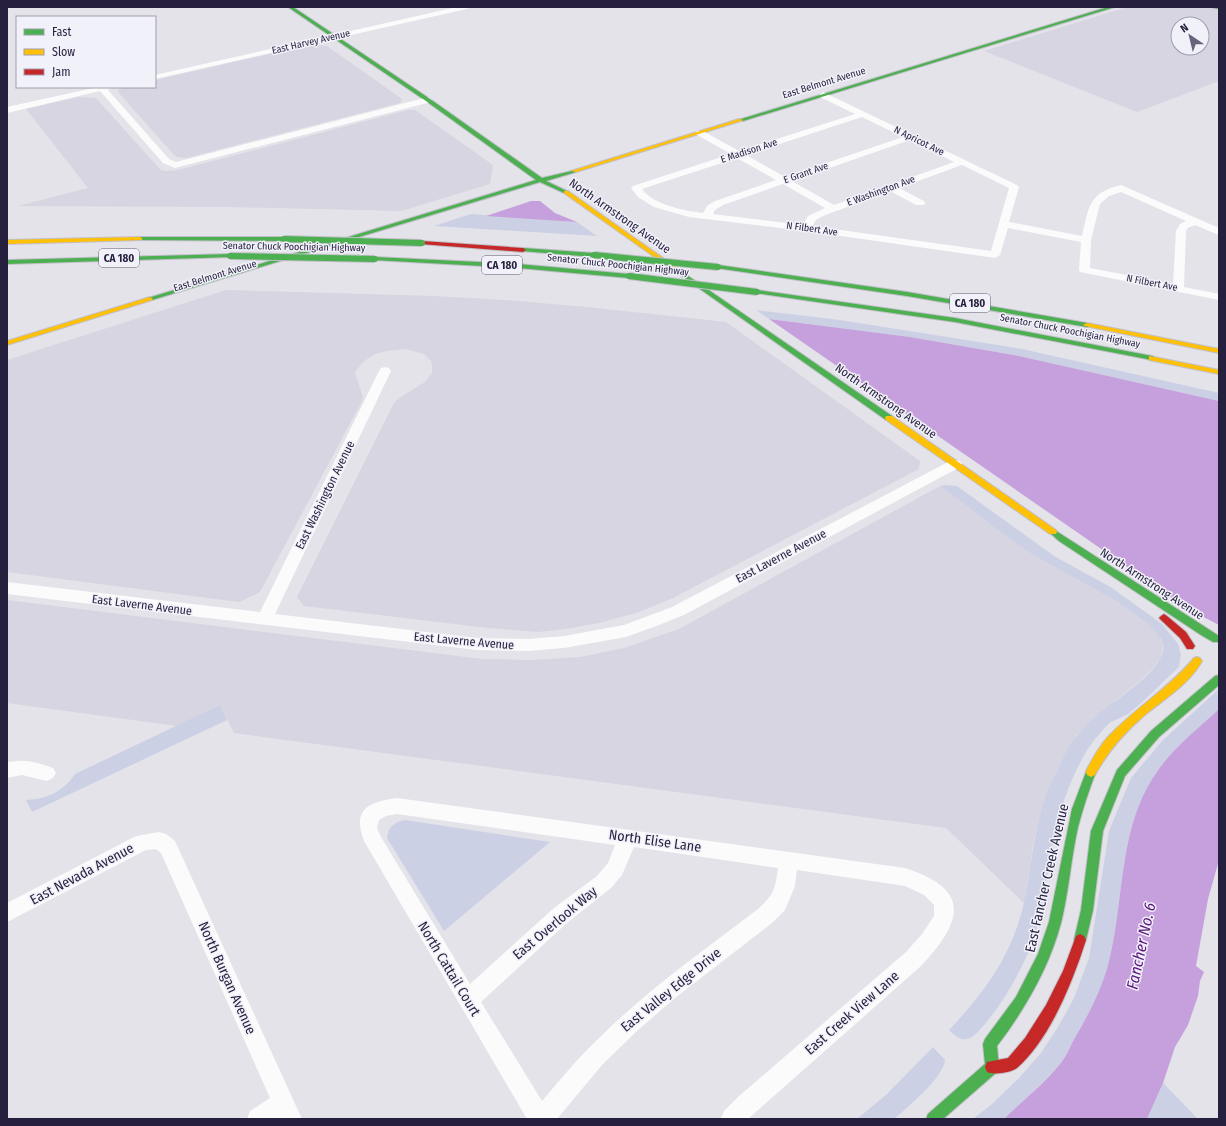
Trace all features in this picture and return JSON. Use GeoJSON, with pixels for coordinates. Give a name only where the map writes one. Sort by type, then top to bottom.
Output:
{"type":"FeatureCollection","features":[{"type":"Feature","properties":{"kind":"main road","name":"North Armstrong Avenue"},"geometry":{"type":"LineString","coordinates":[[290,7],[428,100],[542,181],[562,189],[946,468],[1130,582],[1181,618],[1217,640]]}},
{"type":"Feature","properties":{"kind":"main road","name":"East Belmont Avenue"},"geometry":{"type":"LineString","coordinates":[[7,343],[1113,7]]}},
{"type":"Feature","properties":{"kind":"main road"},"geometry":{"type":"LineString","coordinates":[[1215,7],[1219,8]]}},
{"type":"Feature","properties":{"kind":"main road","name":"North Armstrong Avenue"},"geometry":{"type":"LineString","coordinates":[[542,181],[548,193],[555,198]]}},
{"type":"Feature","properties":{"kind":"main road","name":"East Belmont Avenue"},"geometry":{"type":"LineString","coordinates":[[30,346],[529,189],[542,181]]}},
{"type":"Feature","properties":{"kind":"main road","name":"North Armstrong Avenue"},"geometry":{"type":"LineString","coordinates":[[575,210],[692,293]]}},
{"type":"Feature","properties":{"kind":"main road"},"geometry":{"type":"LineString","coordinates":[[7,238],[78,240]]}},
{"type":"Feature","properties":{"kind":"main road","name":"Senator Chuck Poochigian Highway"},"geometry":{"type":"LineString","coordinates":[[7,242],[78,240],[284,239],[422,243],[594,254],[718,267],[850,284],[999,308],[1219,351]]}},
{"type":"Feature","properties":{"kind":"main road","name":"Senator Chuck Poochigian Highway"},"geometry":{"type":"LineString","coordinates":[[7,262],[230,256],[374,259],[518,266],[629,276],[757,292],[955,320],[1084,344],[1219,372]]}},
{"type":"Feature","properties":{"kind":"main road","name":"North Armstrong Avenue"},"geometry":{"type":"LineString","coordinates":[[1159,614],[1173,625],[1190,646],[1190,651],[1200,664]]}},
{"type":"Feature","properties":{"kind":"main road"},"geometry":{"type":"LineString","coordinates":[[1190,646],[1192,642],[1202,638],[1217,640]]}},
{"type":"Feature","properties":{"kind":"main road","name":"East Fancher Creek Avenue"},"geometry":{"type":"LineString","coordinates":[[992,1067],[990,1044],[1007,1024],[1028,991],[1043,960],[1058,901],[1070,828],[1080,796],[1093,767],[1106,747],[1119,733],[1174,687],[1192,668],[1200,664]]}},
{"type":"Feature","properties":{"kind":"main road"},"geometry":{"type":"LineString","coordinates":[[933,1119],[992,1067],[1011,1064],[1030,1043],[1051,1010],[1068,973],[1079,943],[1087,910],[1097,831],[1121,773],[1155,734],[1218,674]]}},
{"type":"Feature","properties":{"kind":"street","name":"East Harvey Avenue"},"geometry":{"type":"LineString","coordinates":[[156,77],[467,7]]}},
{"type":"Feature","properties":{"kind":"street"},"geometry":{"type":"LineString","coordinates":[[7,110],[106,88],[166,161],[176,165],[428,100]]}},
{"type":"Feature","properties":{"kind":"street","name":"N Apricot Ave"},"geometry":{"type":"LineString","coordinates":[[823,95],[1014,187],[1004,224]]}},
{"type":"Feature","properties":{"kind":"street","name":"E Madison Ave"},"geometry":{"type":"LineString","coordinates":[[636,188],[863,114]]}},
{"type":"Feature","properties":{"kind":"street"},"geometry":{"type":"LineString","coordinates":[[700,133],[834,209]]}},
{"type":"Feature","properties":{"kind":"street","name":"E Grant Ave"},"geometry":{"type":"LineString","coordinates":[[706,216],[711,208],[719,203],[911,137]]}},
{"type":"Feature","properties":{"kind":"street","name":"E Washington Ave"},"geometry":{"type":"LineString","coordinates":[[806,228],[812,218],[962,162]]}},
{"type":"Feature","properties":{"kind":"street","name":"N Filbert Ave"},"geometry":{"type":"LineString","coordinates":[[636,188],[642,195],[658,204],[689,214],[806,228],[995,255],[1004,224]]}},
{"type":"Feature","properties":{"kind":"street"},"geometry":{"type":"LineString","coordinates":[[891,188],[920,203]]}},
{"type":"Feature","properties":{"kind":"street"},"geometry":{"type":"LineString","coordinates":[[1004,224],[1086,240],[1095,203],[1106,194],[1121,188],[1219,232]]}},
{"type":"Feature","properties":{"kind":"street"},"geometry":{"type":"LineString","coordinates":[[1178,288],[1181,231],[1184,226],[1195,221]]}},
{"type":"Feature","properties":{"kind":"street","name":"N Filbert Ave"},"geometry":{"type":"LineString","coordinates":[[1086,240],[1084,270],[1219,297]]}},
{"type":"Feature","properties":{"kind":"street","name":"East Washington Avenue"},"geometry":{"type":"LineString","coordinates":[[265,619],[385,371]]}},
{"type":"Feature","properties":{"kind":"street","name":"East Laverne Avenue"},"geometry":{"type":"LineString","coordinates":[[7,588],[492,645],[528,645],[564,642],[626,631],[678,610],[946,468]]}},
{"type":"Feature","properties":{"kind":"street"},"geometry":{"type":"LineString","coordinates":[[7,770],[19,767],[33,768],[47,774]]}},
{"type":"Feature","properties":{"kind":"street","name":"North Elise Lane"},"geometry":{"type":"LineString","coordinates":[[370,815],[383,808],[397,806],[627,837],[788,861],[905,876],[922,883],[937,894]]}},
{"type":"Feature","properties":{"kind":"street","name":"North Cattail Court"},"geometry":{"type":"LineString","coordinates":[[370,815],[368,828],[373,842],[541,1119]]}},
{"type":"Feature","properties":{"kind":"street","name":"East Overlook Way"},"geometry":{"type":"LineString","coordinates":[[468,1000],[561,916],[604,882],[615,869],[622,856],[627,837]]}},
{"type":"Feature","properties":{"kind":"street","name":"East Nevada Avenue"},"geometry":{"type":"LineString","coordinates":[[7,913],[143,842],[159,840]]}},
{"type":"Feature","properties":{"kind":"street","name":"North Burgan Avenue"},"geometry":{"type":"LineString","coordinates":[[159,840],[168,847],[287,1111]]}},
{"type":"Feature","properties":{"kind":"street","name":"East Valley Edge Drive"},"geometry":{"type":"LineString","coordinates":[[541,1119],[577,1076],[611,1040],[642,1011],[765,916],[778,904],[786,886],[788,861]]}},
{"type":"Feature","properties":{"kind":"street","name":"East Creek View Lane"},"geometry":{"type":"LineString","coordinates":[[732,1119],[747,1104],[914,958],[927,944],[937,930],[945,914],[943,904],[937,894]]}},
{"type":"Feature","properties":{"kind":"street"},"geometry":{"type":"LineString","coordinates":[[258,1119],[287,1111]]}},
{"type":"Feature","properties":{"kind":"shaded area"},"geometry":{"type":"Polygon","coordinates":[[[1127,7],[1208,7],[1219,11],[1219,81],[1137,112],[984,51],[1127,7]]]}},
{"type":"Feature","properties":{"kind":"shaded area"},"geometry":{"type":"Polygon","coordinates":[[[309,45],[327,46],[402,99],[400,103],[186,158],[176,157],[117,91],[122,88],[156,88],[156,80],[309,45]]]}},
{"type":"Feature","properties":{"kind":"shaded area"},"geometry":{"type":"Polygon","coordinates":[[[79,97],[96,98],[157,166],[161,170],[167,171],[178,170],[408,110],[415,110],[493,165],[490,184],[401,211],[229,207],[18,206],[88,188],[26,109],[79,97]]]}},
{"type":"Feature","properties":{"kind":"shaded area"},"geometry":{"type":"Polygon","coordinates":[[[471,214],[577,222],[597,236],[434,226],[471,214]]]}},
{"type":"Feature","properties":{"kind":"shaded area"},"geometry":{"type":"Polygon","coordinates":[[[226,290],[433,296],[504,300],[587,307],[726,322],[920,461],[919,469],[671,599],[636,613],[599,623],[538,632],[488,628],[304,606],[297,597],[394,403],[399,398],[425,382],[432,373],[431,361],[424,354],[406,349],[387,351],[375,354],[364,361],[355,373],[363,397],[362,401],[260,592],[239,602],[7,572],[7,360],[226,290]]]}},
{"type":"Feature","properties":{"kind":"shaded area"},"geometry":{"type":"Polygon","coordinates":[[[756,310],[840,320],[1022,349],[1219,393],[1219,401],[1019,356],[910,337],[769,319],[756,310]]]}},
{"type":"Feature","properties":{"kind":"shaded area"},"geometry":{"type":"Polygon","coordinates":[[[940,486],[1032,554],[1085,583],[1126,608],[1156,630],[1163,645],[1161,657],[1153,668],[1135,685],[1097,715],[1076,736],[1055,774],[1044,803],[1034,839],[1024,903],[946,828],[234,733],[220,705],[177,726],[7,703],[7,600],[482,659],[531,660],[580,657],[624,648],[679,629],[940,486]]]}},
{"type":"Feature","properties":{"kind":"shaded area"},"geometry":{"type":"Polygon","coordinates":[[[940,486],[957,486],[1054,556],[1112,588],[1162,624],[1178,644],[1181,654],[1179,667],[1128,714],[1108,724],[1094,740],[1081,760],[1069,786],[1060,813],[1054,837],[1040,916],[1031,946],[1017,976],[999,1006],[977,1033],[968,1039],[960,1038],[949,1030],[986,987],[1013,939],[1024,902],[1039,818],[1050,786],[1066,753],[1084,727],[1149,674],[1157,664],[1162,654],[1163,644],[1157,633],[1144,621],[1105,595],[1020,546],[940,486]]]}},
{"type":"Feature","properties":{"kind":"shaded area"},"geometry":{"type":"Polygon","coordinates":[[[1219,689],[1219,709],[1165,761],[1145,791],[1135,815],[1124,866],[1113,944],[1107,969],[1092,1007],[1067,1054],[1047,1078],[1004,1119],[973,1119],[992,1104],[1019,1078],[1041,1053],[1058,1027],[1074,998],[1089,958],[1109,831],[1131,778],[1163,740],[1219,689]]]}},
{"type":"Feature","properties":{"kind":"shaded area"},"geometry":{"type":"Polygon","coordinates":[[[220,705],[227,720],[32,812],[26,800],[48,796],[65,786],[75,774],[220,705]]]}},
{"type":"Feature","properties":{"kind":"shaded area"},"geometry":{"type":"Polygon","coordinates":[[[405,820],[550,842],[444,931],[387,838],[392,826],[405,820]]]}},
{"type":"Feature","properties":{"kind":"shaded area"},"geometry":{"type":"Polygon","coordinates":[[[933,1047],[945,1060],[943,1067],[932,1083],[916,1100],[894,1119],[857,1119],[886,1095],[933,1047]]]}},
{"type":"Feature","properties":{"kind":"shaded area"},"geometry":{"type":"Polygon","coordinates":[[[1163,1083],[1198,1119],[1147,1119],[1163,1083]]]}},
{"type":"Feature","properties":{"kind":"water"},"geometry":{"type":"Polygon","coordinates":[[[531,201],[540,201],[555,213],[577,222],[486,216],[531,201]]]}},
{"type":"Feature","properties":{"kind":"water"},"geometry":{"type":"Polygon","coordinates":[[[769,319],[910,337],[1019,356],[1219,401],[1219,625],[1188,609],[769,319]]]}},
{"type":"Feature","properties":{"kind":"water","name":"Fancher No. 6"},"geometry":{"type":"Polygon","coordinates":[[[1219,709],[1219,860],[1208,899],[1196,966],[1204,972],[1200,981],[1198,996],[1188,1025],[1175,1047],[1163,1083],[1147,1119],[1004,1119],[1062,1062],[1096,998],[1104,979],[1113,944],[1129,840],[1135,815],[1145,791],[1159,769],[1172,753],[1219,709]]]}},
{"type":"Feature","properties":{"kind":"traffic: fast"},"geometry":{"type":"LineString","coordinates":[[290,7],[428,100],[542,181],[566,192]]}},
{"type":"Feature","properties":{"kind":"traffic: fast"},"geometry":{"type":"LineString","coordinates":[[741,120],[1113,7]]}},
{"type":"Feature","properties":{"kind":"traffic: fast"},"geometry":{"type":"LineString","coordinates":[[1215,7],[1219,8]]}},
{"type":"Feature","properties":{"kind":"traffic: fast"},"geometry":{"type":"LineString","coordinates":[[150,299],[523,185],[574,171]]}},
{"type":"Feature","properties":{"kind":"traffic: fast"},"geometry":{"type":"LineString","coordinates":[[140,239],[284,239]]}},
{"type":"Feature","properties":{"kind":"traffic: fast"},"geometry":{"type":"LineString","coordinates":[[284,239],[422,243]]}},
{"type":"Feature","properties":{"kind":"traffic: fast"},"geometry":{"type":"LineString","coordinates":[[523,250],[594,255]]}},
{"type":"Feature","properties":{"kind":"traffic: fast"},"geometry":{"type":"LineString","coordinates":[[594,255],[718,267]]}},
{"type":"Feature","properties":{"kind":"traffic: fast"},"geometry":{"type":"LineString","coordinates":[[7,262],[230,256]]}},
{"type":"Feature","properties":{"kind":"traffic: fast"},"geometry":{"type":"LineString","coordinates":[[230,256],[375,259]]}},
{"type":"Feature","properties":{"kind":"traffic: fast"},"geometry":{"type":"LineString","coordinates":[[375,259],[518,266],[629,276]]}},
{"type":"Feature","properties":{"kind":"traffic: fast"},"geometry":{"type":"LineString","coordinates":[[718,267],[907,294],[1087,325]]}},
{"type":"Feature","properties":{"kind":"traffic: fast"},"geometry":{"type":"LineString","coordinates":[[675,269],[889,418]]}},
{"type":"Feature","properties":{"kind":"traffic: fast"},"geometry":{"type":"LineString","coordinates":[[629,276],[757,292]]}},
{"type":"Feature","properties":{"kind":"traffic: fast"},"geometry":{"type":"LineString","coordinates":[[757,292],[955,320],[1152,358]]}},
{"type":"Feature","properties":{"kind":"traffic: fast"},"geometry":{"type":"LineString","coordinates":[[1053,532],[1216,639]]}},
{"type":"Feature","properties":{"kind":"traffic: fast"},"geometry":{"type":"LineString","coordinates":[[1080,940],[1087,910],[1097,831],[1121,773],[1155,734],[1219,679]]}},
{"type":"Feature","properties":{"kind":"traffic: fast"},"geometry":{"type":"LineString","coordinates":[[992,1067],[990,1044],[1021,1001],[1037,971],[1050,939],[1059,903],[1072,828],[1083,790],[1091,772]]}},
{"type":"Feature","properties":{"kind":"traffic: fast"},"geometry":{"type":"LineString","coordinates":[[933,1119],[992,1067]]}},
{"type":"Feature","properties":{"kind":"traffic: slow"},"geometry":{"type":"LineString","coordinates":[[574,171],[741,120]]}},
{"type":"Feature","properties":{"kind":"traffic: slow"},"geometry":{"type":"LineString","coordinates":[[566,192],[675,269]]}},
{"type":"Feature","properties":{"kind":"traffic: slow"},"geometry":{"type":"LineString","coordinates":[[7,242],[140,239]]}},
{"type":"Feature","properties":{"kind":"traffic: slow"},"geometry":{"type":"LineString","coordinates":[[7,343],[150,299]]}},
{"type":"Feature","properties":{"kind":"traffic: slow"},"geometry":{"type":"LineString","coordinates":[[1087,325],[1219,351]]}},
{"type":"Feature","properties":{"kind":"traffic: slow"},"geometry":{"type":"LineString","coordinates":[[1152,358],[1219,372]]}},
{"type":"Feature","properties":{"kind":"traffic: slow"},"geometry":{"type":"LineString","coordinates":[[889,418],[1053,532]]}},
{"type":"Feature","properties":{"kind":"traffic: slow"},"geometry":{"type":"LineString","coordinates":[[1091,772],[1105,748],[1121,730],[1177,683],[1197,661]]}},
{"type":"Feature","properties":{"kind":"traffic: jam"},"geometry":{"type":"LineString","coordinates":[[422,243],[523,250]]}},
{"type":"Feature","properties":{"kind":"traffic: jam"},"geometry":{"type":"LineString","coordinates":[[1164,618],[1183,635],[1190,646]]}},
{"type":"Feature","properties":{"kind":"traffic: jam"},"geometry":{"type":"LineString","coordinates":[[992,1067],[1011,1064],[1030,1043],[1051,1010],[1069,973],[1080,940]]}}]}
